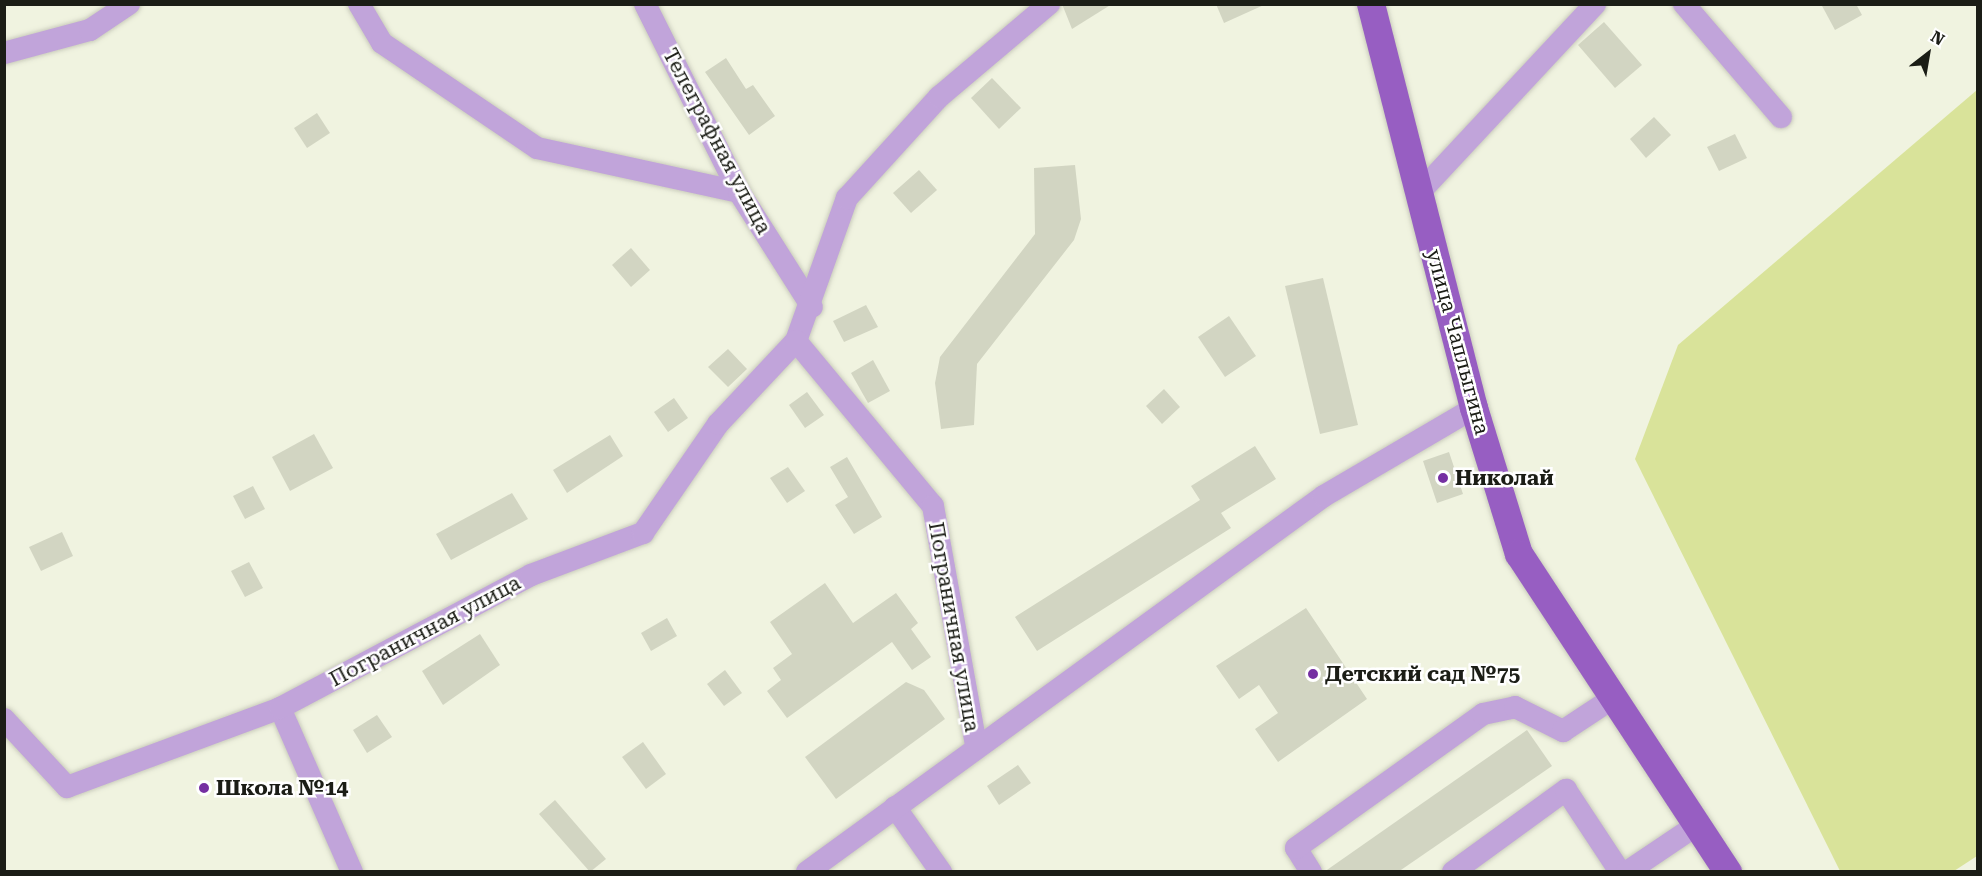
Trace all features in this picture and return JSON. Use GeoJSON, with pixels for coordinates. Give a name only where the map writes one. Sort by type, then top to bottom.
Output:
{"type":"FeatureCollection","features":[{"type":"Feature","properties":{"kind":"main road","name":"улица Чаплыгина"},"geometry":{"type":"LineString","coordinates":[[1371,4],[1474,408],[1519,554],[1728,872]]}},
{"type":"Feature","properties":{"kind":"street"},"geometry":{"type":"LineString","coordinates":[[4,53],[90,30],[129,4]]}},
{"type":"Feature","properties":{"kind":"street"},"geometry":{"type":"LineString","coordinates":[[359,4],[382,43],[537,148],[739,192]]}},
{"type":"Feature","properties":{"kind":"street","name":"Телеграфная улица"},"geometry":{"type":"LineString","coordinates":[[645,4],[739,192],[812,307]]}},
{"type":"Feature","properties":{"kind":"street","name":"Пограничная улица"},"geometry":{"type":"LineString","coordinates":[[4,718],[67,787],[280,708],[531,575],[643,533],[718,424],[796,341],[812,307],[847,198],[939,97],[1049,4]]}},
{"type":"Feature","properties":{"kind":"street"},"geometry":{"type":"LineString","coordinates":[[1419,193],[1595,4]]}},
{"type":"Feature","properties":{"kind":"street"},"geometry":{"type":"LineString","coordinates":[[1684,4],[1782,117]]}},
{"type":"Feature","properties":{"kind":"street","name":"Пограничная улица"},"geometry":{"type":"LineString","coordinates":[[796,341],[933,506],[976,746]]}},
{"type":"Feature","properties":{"kind":"street"},"geometry":{"type":"LineString","coordinates":[[807,872],[976,746],[1324,496],[1474,408]]}},
{"type":"Feature","properties":{"kind":"street"},"geometry":{"type":"LineString","coordinates":[[1311,872],[1296,848],[1483,714],[1515,707],[1563,731],[1613,698]]}},
{"type":"Feature","properties":{"kind":"street"},"geometry":{"type":"LineString","coordinates":[[280,708],[352,872]]}},
{"type":"Feature","properties":{"kind":"street"},"geometry":{"type":"LineString","coordinates":[[1453,872],[1566,790],[1620,872]]}},
{"type":"Feature","properties":{"kind":"street"},"geometry":{"type":"LineString","coordinates":[[895,807],[941,872]]}},
{"type":"Feature","properties":{"kind":"street"},"geometry":{"type":"LineString","coordinates":[[1627,872],[1697,825]]}},
{"type":"Feature","properties":{"kind":"green space"},"geometry":{"type":"Polygon","coordinates":[[[1977,90],[1977,856],[1954,871],[1840,871],[1635,459],[1678,345],[1977,90]]]}},
{"type":"Feature","properties":{"kind":"building"},"geometry":{"type":"Polygon","coordinates":[[[1062,4],[1112,4],[1072,29],[1062,4]]]}},
{"type":"Feature","properties":{"kind":"building"},"geometry":{"type":"Polygon","coordinates":[[[1216,4],[1266,4],[1224,23],[1216,4]]]}},
{"type":"Feature","properties":{"kind":"building"},"geometry":{"type":"Polygon","coordinates":[[[1821,4],[1856,4],[1862,15],[1835,30],[1821,4]]]}},
{"type":"Feature","properties":{"kind":"building"},"geometry":{"type":"Polygon","coordinates":[[[1604,22],[1642,65],[1615,88],[1578,45],[1604,22]]]}},
{"type":"Feature","properties":{"kind":"building"},"geometry":{"type":"Polygon","coordinates":[[[726,58],[746,89],[753,85],[775,116],[749,135],[705,72],[726,58]]]}},
{"type":"Feature","properties":{"kind":"building"},"geometry":{"type":"Polygon","coordinates":[[[992,78],[1021,108],[999,129],[971,98],[992,78]]]}},
{"type":"Feature","properties":{"kind":"building"},"geometry":{"type":"Polygon","coordinates":[[[317,113],[330,133],[307,148],[294,128],[317,113]]]}},
{"type":"Feature","properties":{"kind":"building"},"geometry":{"type":"Polygon","coordinates":[[[1654,117],[1671,135],[1646,158],[1630,139],[1654,117]]]}},
{"type":"Feature","properties":{"kind":"building"},"geometry":{"type":"Polygon","coordinates":[[[1735,134],[1747,158],[1719,171],[1707,147],[1735,134]]]}},
{"type":"Feature","properties":{"kind":"building"},"geometry":{"type":"Polygon","coordinates":[[[1075,165],[1081,219],[1074,240],[977,364],[974,425],[941,429],[935,383],[940,357],[1035,234],[1034,168],[1075,165]]]}},
{"type":"Feature","properties":{"kind":"building"},"geometry":{"type":"Polygon","coordinates":[[[919,170],[937,190],[911,213],[893,193],[919,170]]]}},
{"type":"Feature","properties":{"kind":"building"},"geometry":{"type":"Polygon","coordinates":[[[631,248],[650,270],[631,287],[612,265],[631,248]]]}},
{"type":"Feature","properties":{"kind":"building"},"geometry":{"type":"Polygon","coordinates":[[[1323,278],[1358,425],[1320,434],[1285,286],[1323,278]]]}},
{"type":"Feature","properties":{"kind":"building"},"geometry":{"type":"Polygon","coordinates":[[[866,305],[878,327],[844,342],[833,321],[866,305]]]}},
{"type":"Feature","properties":{"kind":"building"},"geometry":{"type":"Polygon","coordinates":[[[1229,316],[1256,356],[1225,377],[1198,337],[1229,316]]]}},
{"type":"Feature","properties":{"kind":"building"},"geometry":{"type":"Polygon","coordinates":[[[728,349],[747,369],[728,387],[708,367],[728,349]]]}},
{"type":"Feature","properties":{"kind":"building"},"geometry":{"type":"Polygon","coordinates":[[[873,360],[890,391],[868,403],[851,373],[873,360]]]}},
{"type":"Feature","properties":{"kind":"building"},"geometry":{"type":"Polygon","coordinates":[[[1164,389],[1180,407],[1162,424],[1146,406],[1164,389]]]}},
{"type":"Feature","properties":{"kind":"building"},"geometry":{"type":"Polygon","coordinates":[[[807,392],[824,415],[805,428],[789,405],[807,392]]]}},
{"type":"Feature","properties":{"kind":"building"},"geometry":{"type":"Polygon","coordinates":[[[674,398],[688,418],[668,432],[654,412],[674,398]]]}},
{"type":"Feature","properties":{"kind":"building"},"geometry":{"type":"Polygon","coordinates":[[[314,434],[333,468],[290,491],[272,457],[314,434]]]}},
{"type":"Feature","properties":{"kind":"building"},"geometry":{"type":"Polygon","coordinates":[[[610,435],[623,456],[567,493],[553,470],[610,435]]]}},
{"type":"Feature","properties":{"kind":"building"},"geometry":{"type":"Polygon","coordinates":[[[1255,446],[1276,479],[1221,513],[1231,528],[1037,651],[1015,617],[1200,500],[1191,486],[1255,446]]]}},
{"type":"Feature","properties":{"kind":"building","name":"Николай"},"geometry":{"type":"Polygon","coordinates":[[[1449,452],[1463,494],[1437,503],[1423,461],[1449,452]]]}},
{"type":"Feature","properties":{"kind":"building"},"geometry":{"type":"Polygon","coordinates":[[[847,457],[882,517],[854,534],[835,505],[848,497],[830,467],[847,457]]]}},
{"type":"Feature","properties":{"kind":"building"},"geometry":{"type":"Polygon","coordinates":[[[788,467],[805,491],[787,503],[770,478],[788,467]]]}},
{"type":"Feature","properties":{"kind":"building"},"geometry":{"type":"Polygon","coordinates":[[[253,486],[265,509],[245,519],[233,496],[253,486]]]}},
{"type":"Feature","properties":{"kind":"building"},"geometry":{"type":"Polygon","coordinates":[[[512,493],[528,519],[451,560],[436,534],[512,493]]]}},
{"type":"Feature","properties":{"kind":"building"},"geometry":{"type":"Polygon","coordinates":[[[62,532],[73,556],[41,571],[29,547],[62,532]]]}},
{"type":"Feature","properties":{"kind":"building"},"geometry":{"type":"Polygon","coordinates":[[[249,562],[263,588],[245,597],[231,571],[249,562]]]}},
{"type":"Feature","properties":{"kind":"building"},"geometry":{"type":"Polygon","coordinates":[[[825,583],[853,623],[896,593],[918,623],[911,629],[931,657],[912,670],[892,642],[787,718],[767,691],[781,680],[773,668],[792,654],[770,622],[825,583]]]}},
{"type":"Feature","properties":{"kind":"building"},"geometry":{"type":"Polygon","coordinates":[[[1306,608],[1367,699],[1278,762],[1255,729],[1278,713],[1259,685],[1239,699],[1216,666],[1306,608]]]}},
{"type":"Feature","properties":{"kind":"building"},"geometry":{"type":"Polygon","coordinates":[[[667,618],[677,636],[651,651],[641,633],[667,618]]]}},
{"type":"Feature","properties":{"kind":"building"},"geometry":{"type":"Polygon","coordinates":[[[480,634],[500,665],[443,705],[422,671],[480,634]]]}},
{"type":"Feature","properties":{"kind":"building"},"geometry":{"type":"Polygon","coordinates":[[[725,670],[742,693],[724,706],[707,684],[725,670]]]}},
{"type":"Feature","properties":{"kind":"building"},"geometry":{"type":"Polygon","coordinates":[[[906,682],[924,690],[945,719],[836,799],[805,757],[906,682]]]}},
{"type":"Feature","properties":{"kind":"building"},"geometry":{"type":"Polygon","coordinates":[[[377,715],[392,737],[367,753],[353,730],[377,715]]]}},
{"type":"Feature","properties":{"kind":"building"},"geometry":{"type":"Polygon","coordinates":[[[1527,730],[1552,766],[1398,872],[1324,872],[1527,730]]]}},
{"type":"Feature","properties":{"kind":"building"},"geometry":{"type":"Polygon","coordinates":[[[643,742],[666,774],[646,789],[622,757],[643,742]]]}},
{"type":"Feature","properties":{"kind":"building"},"geometry":{"type":"Polygon","coordinates":[[[1018,765],[1031,783],[999,805],[987,786],[1018,765]]]}},
{"type":"Feature","properties":{"kind":"building"},"geometry":{"type":"Polygon","coordinates":[[[555,800],[606,859],[590,872],[539,814],[555,800]]]}},
{"type":"Feature","properties":{"kind":"place","name":"Николай"},"geometry":{"type":"Point","coordinates":[1443,478]}},
{"type":"Feature","properties":{"kind":"place","name":"Детский сад №75"},"geometry":{"type":"Point","coordinates":[1313,674]}},
{"type":"Feature","properties":{"kind":"place","name":"Школа №14"},"geometry":{"type":"Point","coordinates":[204,788]}}]}
